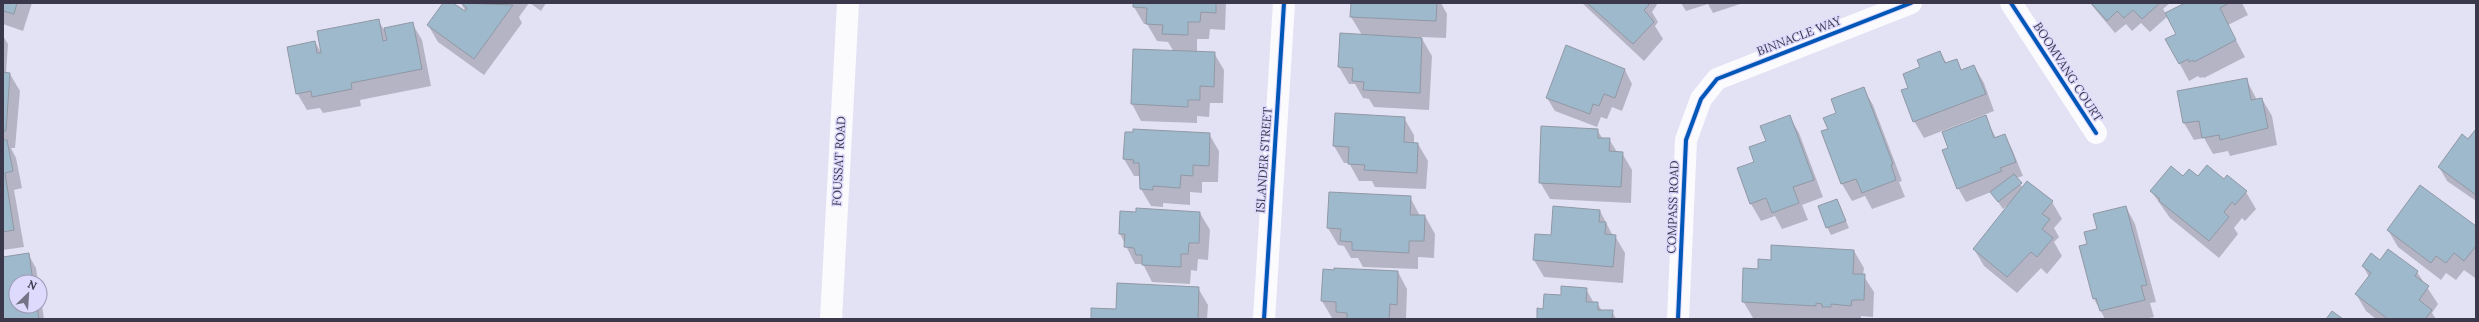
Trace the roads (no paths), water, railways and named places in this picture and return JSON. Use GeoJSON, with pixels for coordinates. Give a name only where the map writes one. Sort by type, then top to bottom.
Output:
{"type":"FeatureCollection","features":[{"type":"Feature","properties":{"kind":"street","name":"FOUSSAT ROAD"},"geometry":{"type":"LineString","coordinates":[[831,319],[848,3]]}},
{"type":"Feature","properties":{"kind":"street","name":"ISLANDER STREET"},"geometry":{"type":"LineString","coordinates":[[1264,319],[1284,3]]}},
{"type":"Feature","properties":{"kind":"street","name":"BINNACLE WAY"},"geometry":{"type":"LineString","coordinates":[[1701,99],[1717,79],[1911,3]]}},
{"type":"Feature","properties":{"kind":"street","name":"BOOMVANG COURT"},"geometry":{"type":"LineString","coordinates":[[2010,3],[2096,133]]}},
{"type":"Feature","properties":{"kind":"street","name":"COMPASS ROAD"},"geometry":{"type":"LineString","coordinates":[[1678,319],[1686,140],[1701,99]]}}]}
